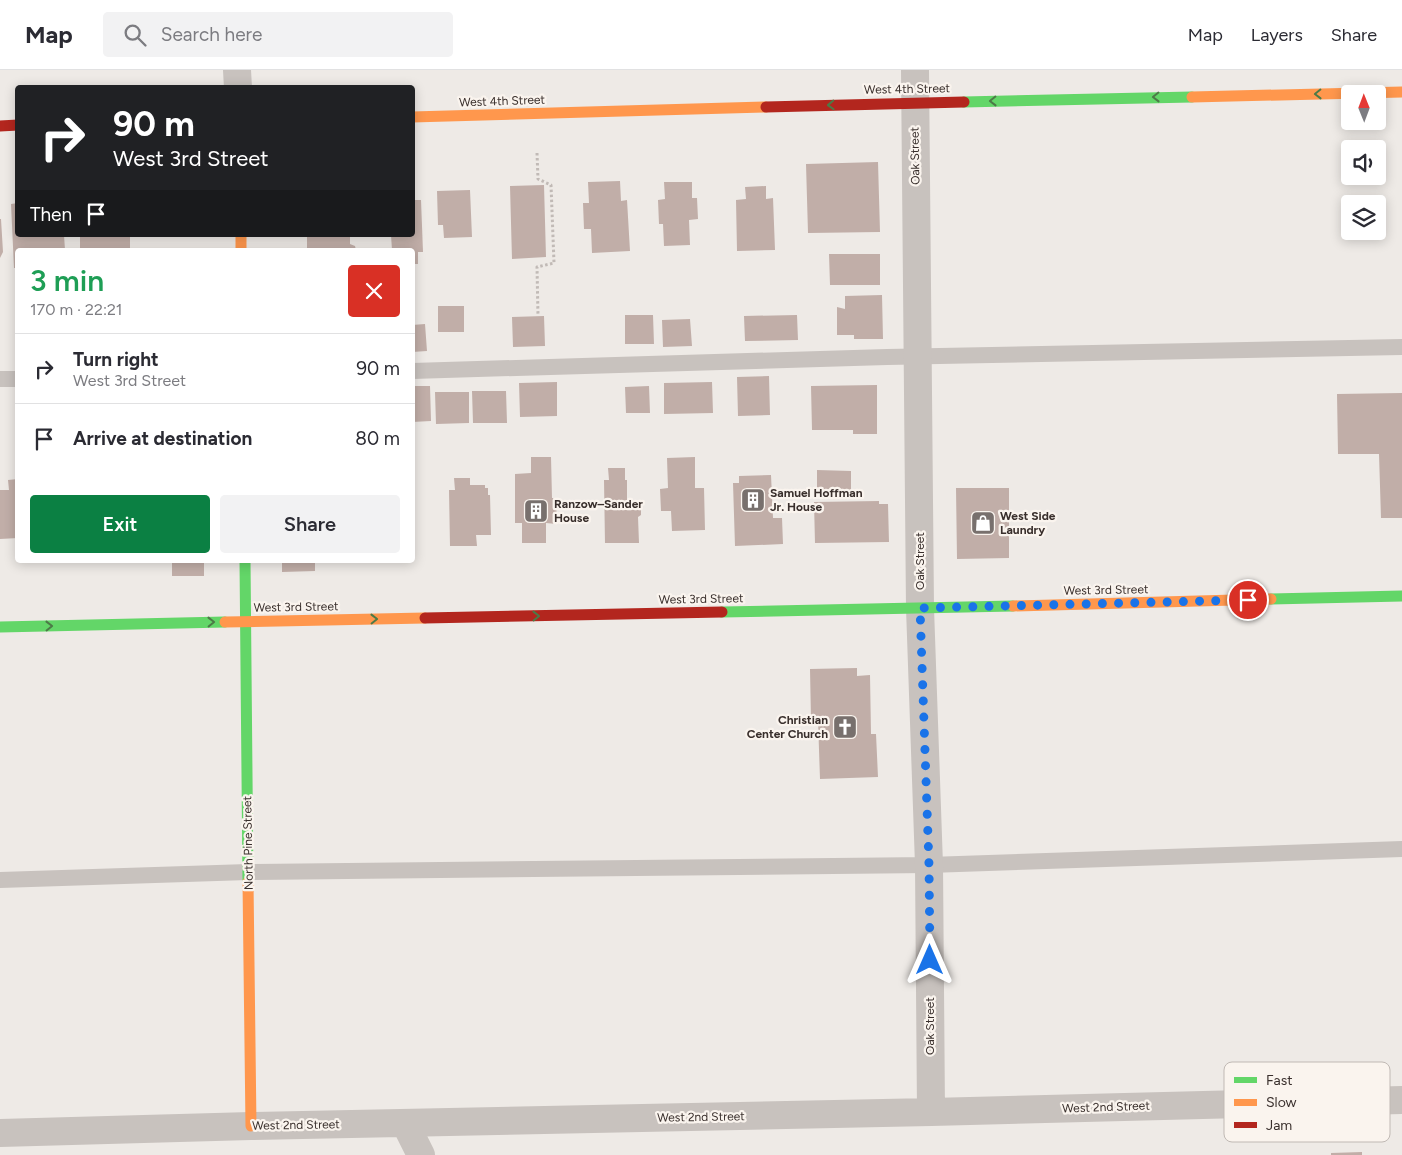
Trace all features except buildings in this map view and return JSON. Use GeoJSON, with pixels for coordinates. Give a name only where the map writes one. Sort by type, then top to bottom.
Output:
{"type":"FeatureCollection","features":[{"type":"Feature","properties":{"kind":"main road","name":"West 4th Street"},"geometry":{"type":"LineString","coordinates":[[415,117],[1402,92]]}},
{"type":"Feature","properties":{"kind":"main road"},"geometry":{"type":"LineString","coordinates":[[0,126],[15,125]]}},
{"type":"Feature","properties":{"kind":"main road","name":"North Pine Street"},"geometry":{"type":"LineString","coordinates":[[245,563],[251,1126]]}},
{"type":"Feature","properties":{"kind":"main road","name":"West 3rd Street"},"geometry":{"type":"LineString","coordinates":[[0,627],[1402,596]]}},
{"type":"Feature","properties":{"kind":"street"},"geometry":{"type":"LineString","coordinates":[[237,70],[238,85]]}},
{"type":"Feature","properties":{"kind":"street","name":"Oak Street"},"geometry":{"type":"LineString","coordinates":[[914,70],[920,608],[929,865],[931,1112]]}},
{"type":"Feature","properties":{"kind":"street","name":"West 2nd Street"},"geometry":{"type":"LineString","coordinates":[[0,1133],[1224,1105]]}},
{"type":"Feature","properties":{"kind":"street"},"geometry":{"type":"LineString","coordinates":[[405,1123],[421,1155]]}},
{"type":"Feature","properties":{"kind":"lane"},"geometry":{"type":"LineString","coordinates":[[415,370],[918,356],[1402,347]]}},
{"type":"Feature","properties":{"kind":"lane"},"geometry":{"type":"LineString","coordinates":[[0,379],[15,379]]}},
{"type":"Feature","properties":{"kind":"lane"},"geometry":{"type":"LineString","coordinates":[[0,880],[248,872],[929,865],[1402,849]]}},
{"type":"Feature","properties":{"kind":"path"},"geometry":{"type":"LineString","coordinates":[[538,153],[538,179],[551,185],[554,263],[537,267],[538,316]]}},
{"type":"Feature","properties":{"kind":"traffic: fast"},"geometry":{"type":"LineString","coordinates":[[964,102],[1192,97]]}},
{"type":"Feature","properties":{"kind":"traffic: fast"},"geometry":{"type":"LineString","coordinates":[[245,563],[248,882]]}},
{"type":"Feature","properties":{"kind":"traffic: fast"},"geometry":{"type":"LineString","coordinates":[[1271,599],[1402,596]]}},
{"type":"Feature","properties":{"kind":"traffic: fast"},"geometry":{"type":"LineString","coordinates":[[722,612],[1013,606]]}},
{"type":"Feature","properties":{"kind":"traffic: fast"},"geometry":{"type":"LineString","coordinates":[[0,627],[225,622]]}},
{"type":"Feature","properties":{"kind":"traffic: slow"},"geometry":{"type":"LineString","coordinates":[[1192,97],[1402,92]]}},
{"type":"Feature","properties":{"kind":"traffic: slow"},"geometry":{"type":"LineString","coordinates":[[415,117],[766,107]]}},
{"type":"Feature","properties":{"kind":"traffic: slow"},"geometry":{"type":"LineString","coordinates":[[241,237],[241,248]]}},
{"type":"Feature","properties":{"kind":"traffic: slow"},"geometry":{"type":"LineString","coordinates":[[1013,606],[1271,599]]}},
{"type":"Feature","properties":{"kind":"traffic: slow"},"geometry":{"type":"LineString","coordinates":[[225,622],[425,618]]}},
{"type":"Feature","properties":{"kind":"traffic: slow"},"geometry":{"type":"LineString","coordinates":[[248,882],[251,1126]]}},
{"type":"Feature","properties":{"kind":"traffic: jam"},"geometry":{"type":"LineString","coordinates":[[766,107],[964,102]]}},
{"type":"Feature","properties":{"kind":"traffic: jam"},"geometry":{"type":"LineString","coordinates":[[0,126],[15,125]]}},
{"type":"Feature","properties":{"kind":"traffic: jam"},"geometry":{"type":"LineString","coordinates":[[425,618],[722,612]]}},
{"type":"Feature","properties":{"kind":"place","name":"Samuel Hoffman Jr. House"},"geometry":{"type":"Point","coordinates":[753,500]}},
{"type":"Feature","properties":{"kind":"place","name":"Ranzow–Sander House"},"geometry":{"type":"Point","coordinates":[536,511]}},
{"type":"Feature","properties":{"kind":"place","name":"West Side Laundry"},"geometry":{"type":"Point","coordinates":[983,523]}},
{"type":"Feature","properties":{"kind":"place","name":"Christian Center Church"},"geometry":{"type":"Point","coordinates":[845,727]}},
{"type":"Feature","properties":{"kind":"route"},"geometry":{"type":"LineString","coordinates":[[930,960],[929,865],[920,608],[1248,600]]}}]}
